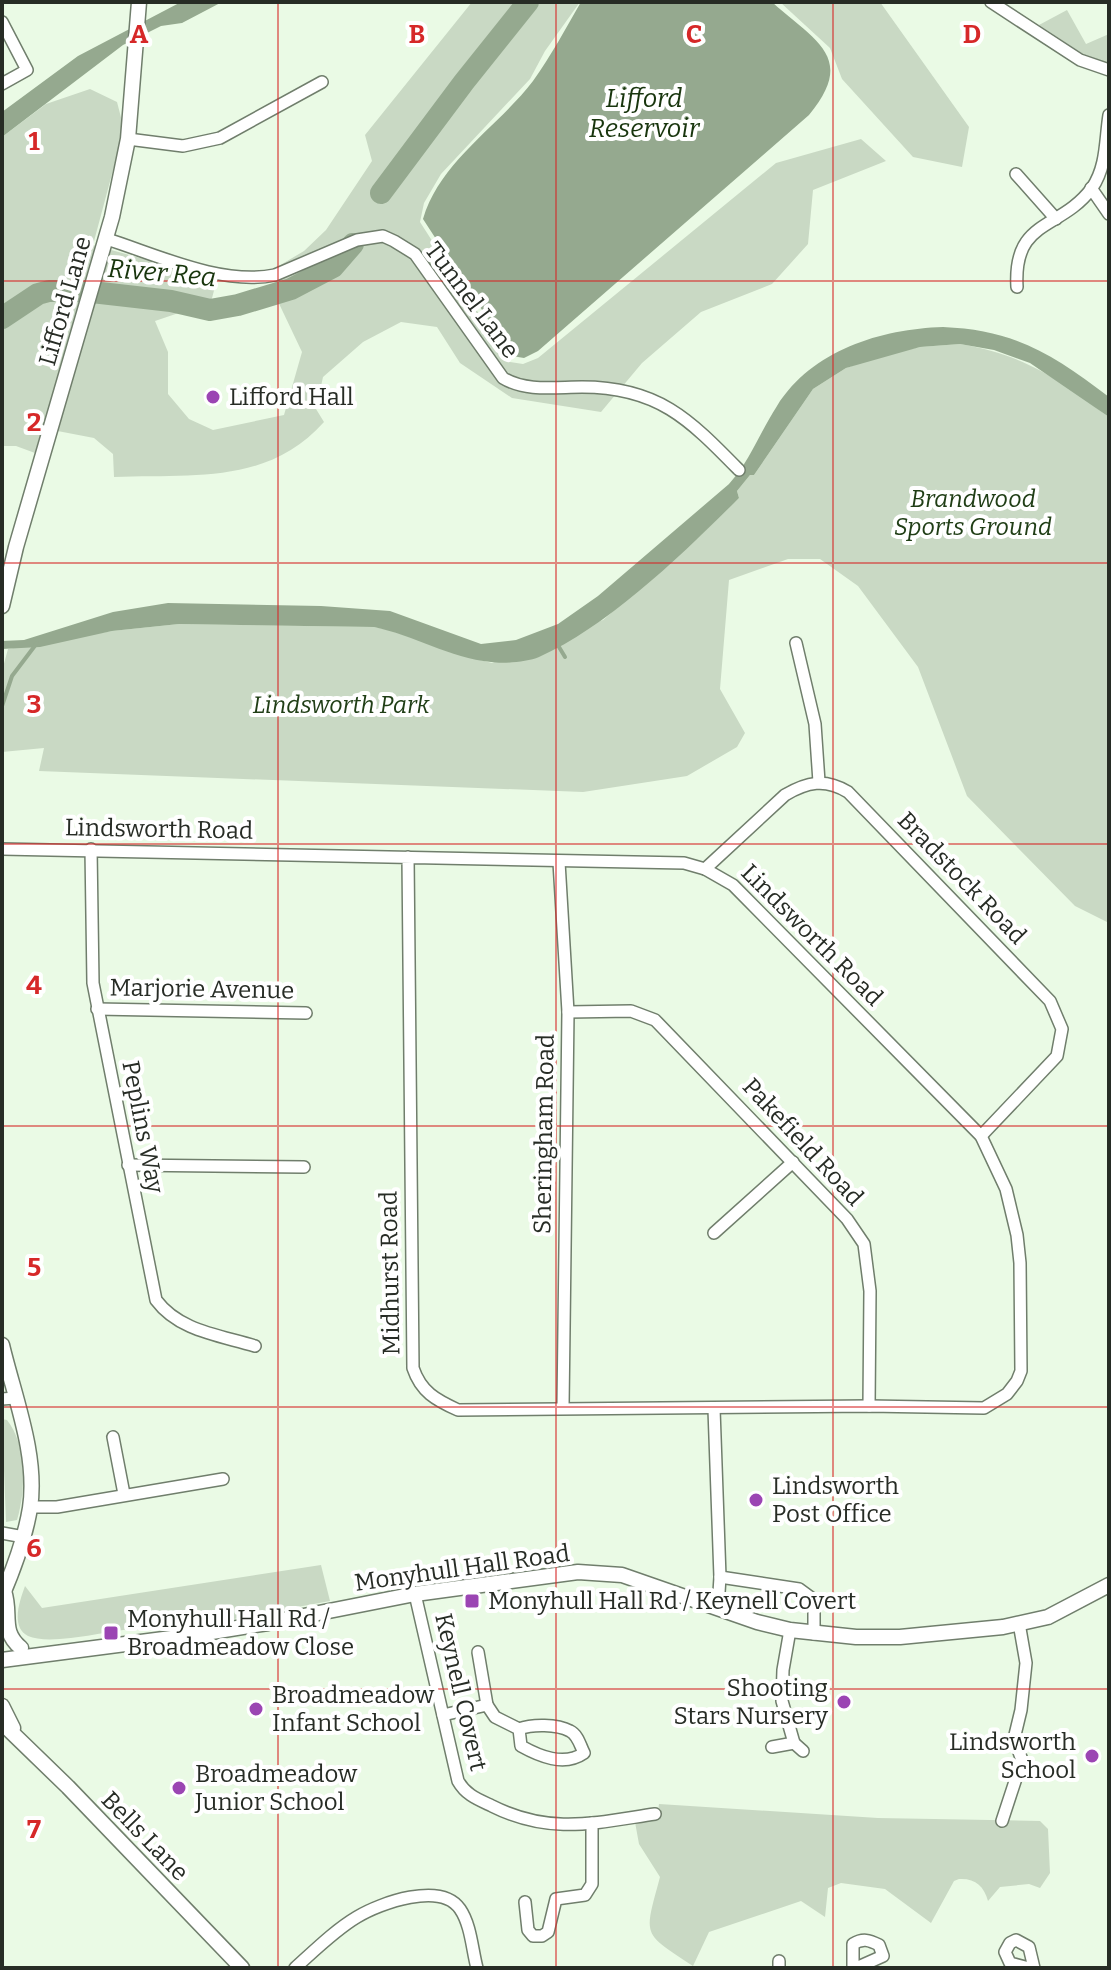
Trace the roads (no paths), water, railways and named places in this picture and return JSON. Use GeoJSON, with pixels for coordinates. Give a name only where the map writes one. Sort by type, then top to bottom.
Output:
{"type":"FeatureCollection","features":[{"type":"Feature","properties":{"kind":"street","name":"Lifford Lane"},"geometry":{"type":"LineString","coordinates":[[2,606],[16,547],[107,239],[128,139],[139,2]]}},
{"type":"Feature","properties":{"kind":"street"},"geometry":{"type":"LineString","coordinates":[[991,2],[1080,60],[1109,70]]}},
{"type":"Feature","properties":{"kind":"street"},"geometry":{"type":"LineString","coordinates":[[2,22],[27,70],[2,84]]}},
{"type":"Feature","properties":{"kind":"street"},"geometry":{"type":"LineString","coordinates":[[128,139],[183,146],[220,138],[322,82]]}},
{"type":"Feature","properties":{"kind":"street"},"geometry":{"type":"LineString","coordinates":[[1017,287],[1019,252],[1035,232],[1056,219],[1091,188],[1103,166],[1109,115]]}},
{"type":"Feature","properties":{"kind":"street"},"geometry":{"type":"LineString","coordinates":[[1016,174],[1056,219]]}},
{"type":"Feature","properties":{"kind":"street"},"geometry":{"type":"LineString","coordinates":[[1091,188],[1109,214]]}},
{"type":"Feature","properties":{"kind":"street","name":"Tunnel Lane"},"geometry":{"type":"LineString","coordinates":[[107,239],[220,275],[261,278],[357,240],[383,236],[415,254],[503,378],[514,385],[526,387],[589,387],[628,391],[665,405],[695,425],[739,470]]}},
{"type":"Feature","properties":{"kind":"street"},"geometry":{"type":"LineString","coordinates":[[705,869],[785,795],[799,786],[819,782],[815,724],[796,643]]}},
{"type":"Feature","properties":{"kind":"street","name":"Bradstock Road"},"geometry":{"type":"LineString","coordinates":[[819,782],[836,785],[848,792],[1050,1001],[1057,1015],[1062,1029],[1057,1056],[981,1136]]}},
{"type":"Feature","properties":{"kind":"street","name":"Lindsworth Road"},"geometry":{"type":"LineString","coordinates":[[2,849],[684,863],[705,869],[733,885],[981,1136],[1006,1189],[1017,1235],[1021,1371],[1007,1394],[984,1408],[869,1406],[714,1409]]}},
{"type":"Feature","properties":{"kind":"street","name":"Peplins Way"},"geometry":{"type":"LineString","coordinates":[[91,849],[93,983],[156,1300],[180,1324],[255,1346]]}},
{"type":"Feature","properties":{"kind":"street","name":"Midhurst Road"},"geometry":{"type":"LineString","coordinates":[[408,857],[413,1368],[417,1381],[427,1394],[458,1410],[563,1407],[714,1409]]}},
{"type":"Feature","properties":{"kind":"street","name":"Sheringham Road"},"geometry":{"type":"LineString","coordinates":[[559,862],[568,1012],[563,1407]]}},
{"type":"Feature","properties":{"kind":"street","name":"Marjorie Avenue"},"geometry":{"type":"LineString","coordinates":[[97,1009],[306,1013]]}},
{"type":"Feature","properties":{"kind":"street","name":"Pakefield Road"},"geometry":{"type":"LineString","coordinates":[[568,1012],[631,1011],[655,1020],[847,1219],[864,1244],[869,1268],[869,1406]]}},
{"type":"Feature","properties":{"kind":"street"},"geometry":{"type":"LineString","coordinates":[[714,1233],[793,1162]]}},
{"type":"Feature","properties":{"kind":"street"},"geometry":{"type":"LineString","coordinates":[[128,1165],[304,1167]]}},
{"type":"Feature","properties":{"kind":"street"},"geometry":{"type":"LineString","coordinates":[[2,1345],[8,1398],[24,1434],[30,1471],[30,1507],[24,1537],[4,1590],[8,1601],[6,1624],[11,1641],[21,1648]]}},
{"type":"Feature","properties":{"kind":"street"},"geometry":{"type":"LineString","coordinates":[[714,1409],[720,1577],[718,1608]]}},
{"type":"Feature","properties":{"kind":"street"},"geometry":{"type":"LineString","coordinates":[[113,1437],[124,1494]]}},
{"type":"Feature","properties":{"kind":"street"},"geometry":{"type":"LineString","coordinates":[[30,1507],[57,1507],[223,1479]]}},
{"type":"Feature","properties":{"kind":"street"},"geometry":{"type":"LineString","coordinates":[[2,1533],[24,1537]]}},
{"type":"Feature","properties":{"kind":"street","name":"Monyhull Hall Road"},"geometry":{"type":"LineString","coordinates":[[2,1660],[255,1625],[498,1581],[591,1573],[622,1575],[790,1630],[856,1637],[965,1632],[1019,1623],[1048,1617],[1109,1585]]}},
{"type":"Feature","properties":{"kind":"street"},"geometry":{"type":"LineString","coordinates":[[720,1577],[799,1589],[814,1600],[814,1634]]}},
{"type":"Feature","properties":{"kind":"street","name":"Keynell Covert"},"geometry":{"type":"LineString","coordinates":[[415,1594],[436,1694],[458,1781],[464,1793],[529,1821],[566,1826],[655,1814]]}},
{"type":"Feature","properties":{"kind":"street"},"geometry":{"type":"LineString","coordinates":[[1002,1821],[1022,1760],[1014,1739],[1026,1663],[1019,1623]]}},
{"type":"Feature","properties":{"kind":"street"},"geometry":{"type":"LineString","coordinates":[[772,1747],[798,1747],[782,1701],[790,1630]]}},
{"type":"Feature","properties":{"kind":"street","name":"Monyhull Hall Road"},"geometry":{"type":"LineString","coordinates":[[2,1647],[46,1652]]}},
{"type":"Feature","properties":{"kind":"street"},"geometry":{"type":"LineString","coordinates":[[478,1652],[487,1705],[495,1717],[519,1729]]}},
{"type":"Feature","properties":{"kind":"street"},"geometry":{"type":"LineString","coordinates":[[443,1715],[487,1705]]}},
{"type":"Feature","properties":{"kind":"street","name":"Bells Lane"},"geometry":{"type":"LineString","coordinates":[[2,1706],[16,1736]]}},
{"type":"Feature","properties":{"kind":"street","name":"Bells Lane"},"geometry":{"type":"LineString","coordinates":[[2,1723],[242,1968]]}},
{"type":"Feature","properties":{"kind":"street"},"geometry":{"type":"LineString","coordinates":[[528,1725],[569,1730],[584,1753],[579,1757],[557,1760],[536,1754],[521,1746],[519,1729],[528,1725]]}},
{"type":"Feature","properties":{"kind":"street"},"geometry":{"type":"LineString","coordinates":[[525,1902],[528,1930],[533,1936],[542,1936],[548,1932],[556,1899],[585,1895],[592,1884],[592,1823]]}},
{"type":"Feature","properties":{"kind":"street"},"geometry":{"type":"LineString","coordinates":[[295,1968],[357,1917],[424,1894],[437,1895],[459,1906],[466,1921],[477,1968]]}},
{"type":"Feature","properties":{"kind":"water"},"geometry":{"type":"Polygon","coordinates":[[[181,2],[222,2],[182,23],[161,26],[123,45],[2,137],[2,112],[78,56],[181,2]]]}},
{"type":"Feature","properties":{"kind":"water","name":"Lifford Reservoir"},"geometry":{"type":"Polygon","coordinates":[[[581,2],[772,2],[825,51],[830,64],[830,78],[809,115],[538,351],[524,358],[512,356],[423,219],[442,179],[533,81],[581,2]]]}},
{"type":"Feature","properties":{"kind":"water"},"geometry":{"type":"Polygon","coordinates":[[[943,327],[991,333],[1051,357],[1109,397],[1109,417],[1030,363],[994,350],[960,344],[920,347],[846,368],[813,389],[754,475],[750,475],[737,491],[739,498],[670,564],[592,627],[528,660],[502,663],[476,660],[374,627],[179,624],[112,631],[40,647],[2,649],[2,641],[24,640],[113,612],[168,603],[321,606],[390,611],[481,644],[516,640],[558,624],[598,596],[729,484],[743,466],[777,406],[809,370],[850,346],[872,338],[943,327]]]}},
{"type":"Feature","properties":{"kind":"waterway","name":"River Rea"},"geometry":{"type":"LineString","coordinates":[[381,193],[528,2]]}},
{"type":"Feature","properties":{"kind":"waterway","name":"River Rea"},"geometry":{"type":"LineString","coordinates":[[2,318],[38,294],[49,291],[83,291],[171,301],[210,310],[238,305],[291,289],[333,267],[353,244]]}},
{"type":"Feature","properties":{"kind":"waterway"},"geometry":{"type":"LineString","coordinates":[[556,642],[565,657]]}},
{"type":"Feature","properties":{"kind":"waterway"},"geometry":{"type":"LineString","coordinates":[[2,706],[12,676],[37,643]]}},
{"type":"Feature","properties":{"kind":"place","name":"Lifford Hall"},"geometry":{"type":"Point","coordinates":[213,397]}},
{"type":"Feature","properties":{"kind":"place","name":"Lindsworth Post Office"},"geometry":{"type":"Point","coordinates":[756,1500]}},
{"type":"Feature","properties":{"kind":"place","name":"Monyhull Hall Rd / Keynell Covert"},"geometry":{"type":"Point","coordinates":[472,1601]}},
{"type":"Feature","properties":{"kind":"place","name":"Monyhull Hall Rd / Broadmeadow Close"},"geometry":{"type":"Point","coordinates":[111,1633]}},
{"type":"Feature","properties":{"kind":"place","name":"Shooting Stars Nursery"},"geometry":{"type":"Point","coordinates":[844,1702]}},
{"type":"Feature","properties":{"kind":"place","name":"Broadmeadow Infant School"},"geometry":{"type":"Point","coordinates":[256,1709]}},
{"type":"Feature","properties":{"kind":"place","name":"Lindsworth School"},"geometry":{"type":"Point","coordinates":[1092,1756]}},
{"type":"Feature","properties":{"kind":"place","name":"Broadmeadow Junior School"},"geometry":{"type":"Point","coordinates":[179,1788]}},
{"type":"Feature","properties":{"kind":"park label","name":"Brandwood Sports Ground"},"geometry":{"type":"Point","coordinates":[973,513]}},
{"type":"Feature","properties":{"kind":"park label","name":"Lindsworth Park"},"geometry":{"type":"Point","coordinates":[341,705]}}]}
